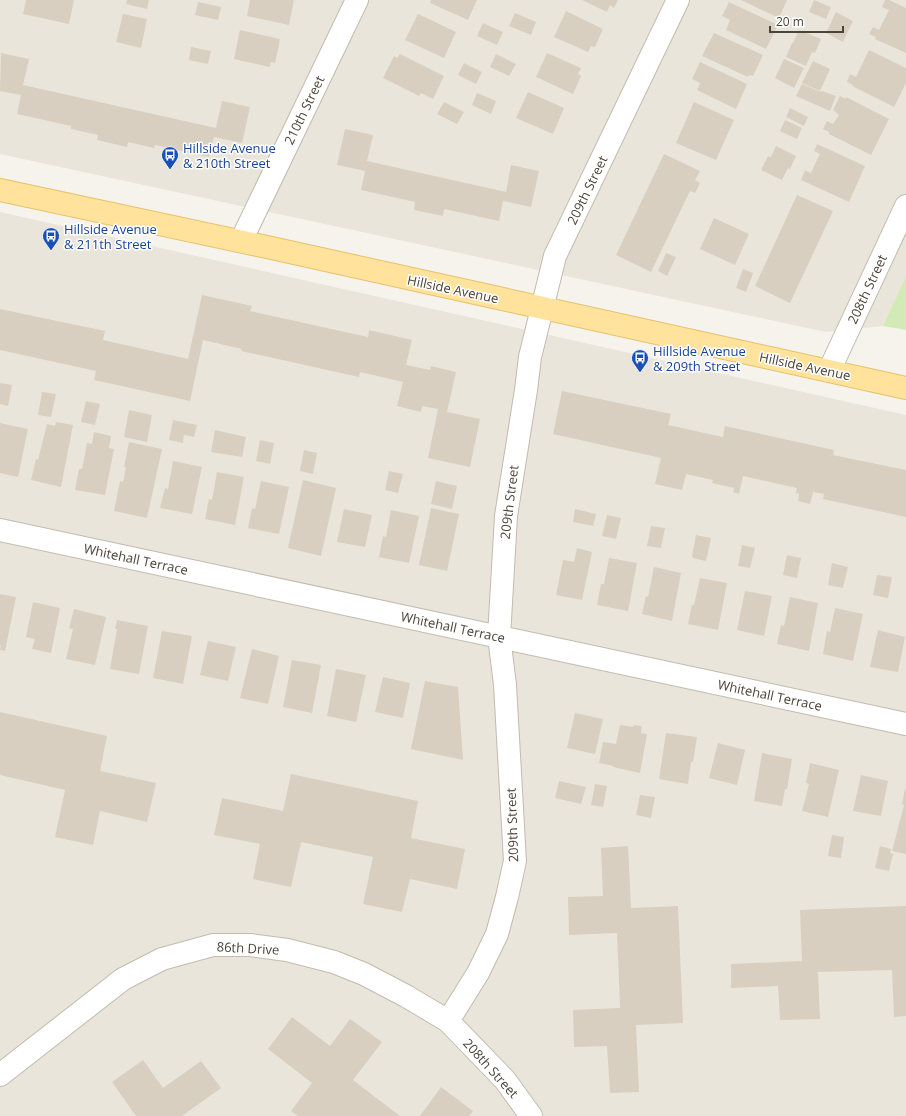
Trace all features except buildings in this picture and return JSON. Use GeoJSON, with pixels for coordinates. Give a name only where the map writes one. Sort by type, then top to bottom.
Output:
{"type":"FeatureCollection","features":[{"type":"Feature","properties":{"kind":"main road","name":"Hillside Avenue"},"geometry":{"type":"LineString","coordinates":[[0,190],[241,241],[906,388]]}},
{"type":"Feature","properties":{"kind":"street","name":"210th Street"},"geometry":{"type":"LineString","coordinates":[[241,241],[357,0]]}},
{"type":"Feature","properties":{"kind":"street","name":"209th Street"},"geometry":{"type":"LineString","coordinates":[[448,1021],[478,973],[497,934],[515,861],[505,684],[499,637],[506,516],[530,357],[555,256],[678,0]]}},
{"type":"Feature","properties":{"kind":"street","name":"208th Street"},"geometry":{"type":"LineString","coordinates":[[828,371],[906,206]]}},
{"type":"Feature","properties":{"kind":"street","name":"Whitehall Terrace"},"geometry":{"type":"LineString","coordinates":[[0,530],[906,724]]}},
{"type":"Feature","properties":{"kind":"street","name":"86th Drive"},"geometry":{"type":"LineString","coordinates":[[0,1075],[123,979],[162,959],[213,945],[250,945],[287,950],[334,962],[364,974],[406,996],[448,1021]]}},
{"type":"Feature","properties":{"kind":"street","name":"208th Street"},"geometry":{"type":"LineString","coordinates":[[448,1021],[505,1080],[531,1116]]}},
{"type":"Feature","properties":{"kind":"shaded area"},"geometry":{"type":"Polygon","coordinates":[[[0,0],[906,0],[906,276],[883,326],[826,332],[0,154],[0,0]]]}},
{"type":"Feature","properties":{"kind":"shaded area"},"geometry":{"type":"Polygon","coordinates":[[[0,212],[906,415],[906,1116],[0,1116],[0,212]]]}},
{"type":"Feature","properties":{"kind":"green space"},"geometry":{"type":"Polygon","coordinates":[[[906,276],[906,330],[883,326],[906,276]]]}},
{"type":"Feature","properties":{"kind":"place","name":"Hillside Avenue & 210th Street"},"geometry":{"type":"Point","coordinates":[170,170]}},
{"type":"Feature","properties":{"kind":"place","name":"Hillside Avenue & 211th Street"},"geometry":{"type":"Point","coordinates":[51,251]}},
{"type":"Feature","properties":{"kind":"place","name":"Hillside Avenue & 209th Street"},"geometry":{"type":"Point","coordinates":[640,373]}}]}
